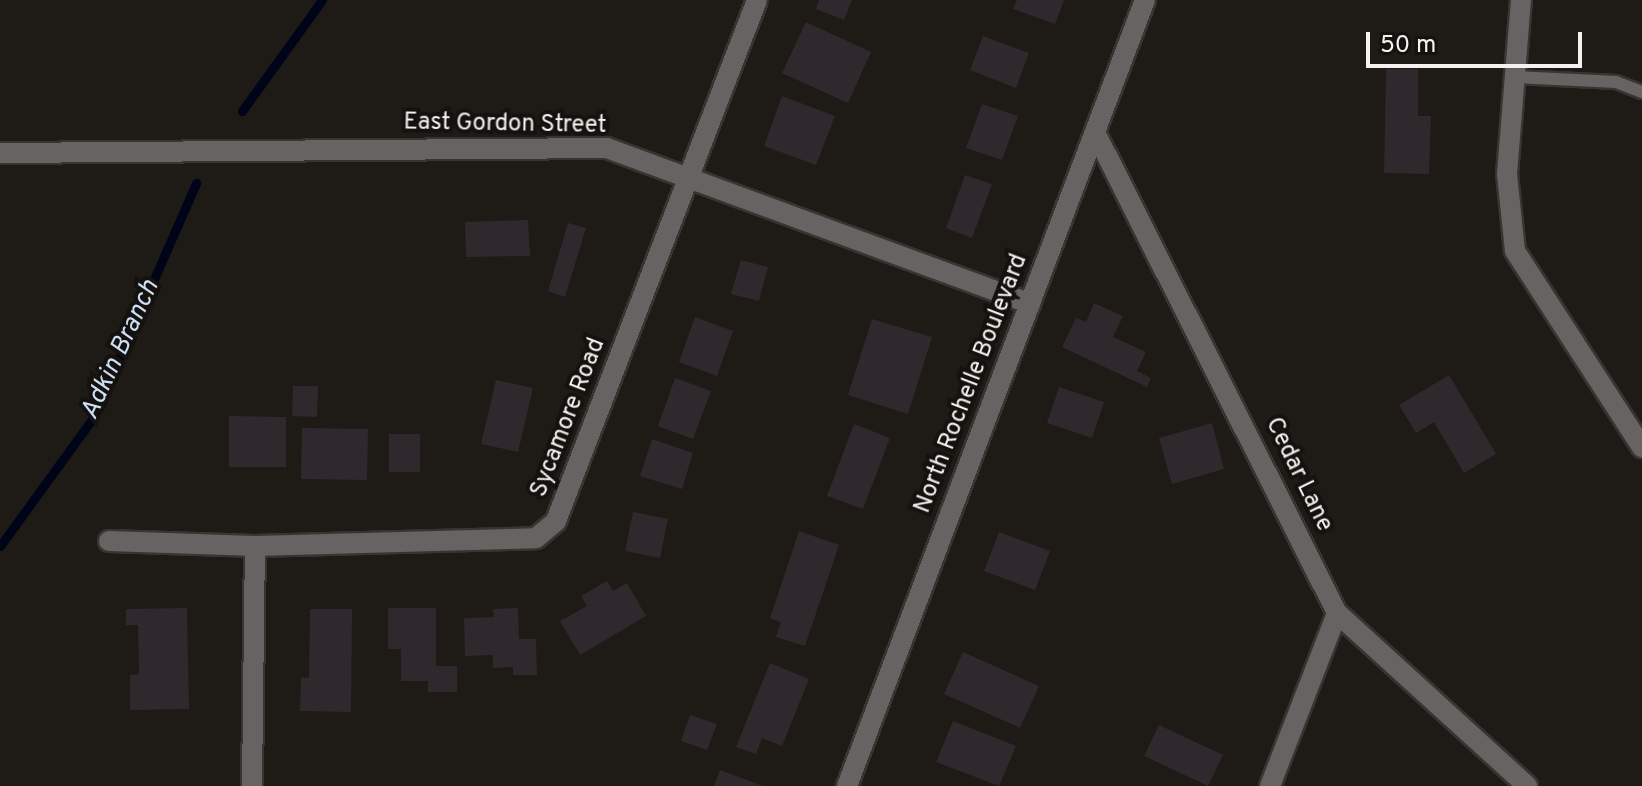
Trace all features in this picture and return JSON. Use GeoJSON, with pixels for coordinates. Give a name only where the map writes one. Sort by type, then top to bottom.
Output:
{"type":"FeatureCollection","features":[{"type":"Feature","properties":{"kind":"street","name":"Sycamore Road"},"geometry":{"type":"LineString","coordinates":[[109,541],[255,546],[536,538],[556,521],[757,0]]}},
{"type":"Feature","properties":{"kind":"street","name":"North Rochelle Boulevard"},"geometry":{"type":"LineString","coordinates":[[847,786],[1145,0]]}},
{"type":"Feature","properties":{"kind":"street"},"geometry":{"type":"LineString","coordinates":[[1521,0],[1507,174],[1515,251],[1642,447]]}},
{"type":"Feature","properties":{"kind":"street","name":"Cedar Lane"},"geometry":{"type":"LineString","coordinates":[[1095,132],[1337,613],[1527,786]]}},
{"type":"Feature","properties":{"kind":"street","name":"East Gordon Street"},"geometry":{"type":"LineString","coordinates":[[0,153],[607,148],[1030,304]]}},
{"type":"Feature","properties":{"kind":"street"},"geometry":{"type":"LineString","coordinates":[[252,786],[255,546]]}},
{"type":"Feature","properties":{"kind":"street"},"geometry":{"type":"LineString","coordinates":[[1270,786],[1337,613]]}},
{"type":"Feature","properties":{"kind":"lane"},"geometry":{"type":"LineString","coordinates":[[1515,77],[1616,82],[1642,92]]}},
{"type":"Feature","properties":{"kind":"building"},"geometry":{"type":"Polygon","coordinates":[[[819,0],[852,0],[844,20],[816,9],[819,0]]]}},
{"type":"Feature","properties":{"kind":"building"},"geometry":{"type":"Polygon","coordinates":[[[1017,0],[1064,0],[1055,24],[1013,9],[1017,0]]]}},
{"type":"Feature","properties":{"kind":"building"},"geometry":{"type":"Polygon","coordinates":[[[806,22],[871,52],[848,103],[782,73],[806,22]]]}},
{"type":"Feature","properties":{"kind":"building"},"geometry":{"type":"Polygon","coordinates":[[[983,36],[1029,53],[1016,88],[970,70],[983,36]]]}},
{"type":"Feature","properties":{"kind":"building"},"geometry":{"type":"Polygon","coordinates":[[[1386,69],[1418,69],[1418,116],[1431,116],[1429,174],[1384,173],[1386,69]]]}},
{"type":"Feature","properties":{"kind":"building"},"geometry":{"type":"Polygon","coordinates":[[[782,96],[835,116],[816,165],[764,146],[782,96]]]}},
{"type":"Feature","properties":{"kind":"building"},"geometry":{"type":"Polygon","coordinates":[[[982,104],[1018,116],[1002,160],[966,148],[982,104]]]}},
{"type":"Feature","properties":{"kind":"building"},"geometry":{"type":"Polygon","coordinates":[[[965,175],[992,184],[972,238],[946,228],[965,175]]]}},
{"type":"Feature","properties":{"kind":"building"},"geometry":{"type":"Polygon","coordinates":[[[528,220],[530,256],[466,257],[465,222],[528,220]]]}},
{"type":"Feature","properties":{"kind":"building"},"geometry":{"type":"Polygon","coordinates":[[[568,223],[586,228],[565,297],[548,291],[568,223]]]}},
{"type":"Feature","properties":{"kind":"building"},"geometry":{"type":"Polygon","coordinates":[[[741,260],[768,267],[759,301],[731,294],[741,260]]]}},
{"type":"Feature","properties":{"kind":"building"},"geometry":{"type":"Polygon","coordinates":[[[1094,303],[1123,316],[1113,337],[1146,352],[1137,371],[1151,378],[1147,387],[1062,347],[1076,318],[1086,322],[1094,303]]]}},
{"type":"Feature","properties":{"kind":"building"},"geometry":{"type":"Polygon","coordinates":[[[695,317],[733,331],[717,376],[679,362],[695,317]]]}},
{"type":"Feature","properties":{"kind":"building"},"geometry":{"type":"Polygon","coordinates":[[[872,319],[932,337],[908,414],[848,395],[872,319]]]}},
{"type":"Feature","properties":{"kind":"building"},"geometry":{"type":"Polygon","coordinates":[[[1449,375],[1496,454],[1464,473],[1434,422],[1416,433],[1399,405],[1449,375]]]}},
{"type":"Feature","properties":{"kind":"building"},"geometry":{"type":"Polygon","coordinates":[[[675,378],[711,391],[693,439],[658,426],[675,378]]]}},
{"type":"Feature","properties":{"kind":"building"},"geometry":{"type":"Polygon","coordinates":[[[496,380],[533,388],[518,452],[481,444],[496,380]]]}},
{"type":"Feature","properties":{"kind":"building"},"geometry":{"type":"Polygon","coordinates":[[[293,386],[318,386],[317,417],[292,416],[293,386]]]}},
{"type":"Feature","properties":{"kind":"building"},"geometry":{"type":"Polygon","coordinates":[[[1059,387],[1104,402],[1092,438],[1047,423],[1059,387]]]}},
{"type":"Feature","properties":{"kind":"building"},"geometry":{"type":"Polygon","coordinates":[[[229,416],[286,417],[286,467],[229,467],[229,416]]]}},
{"type":"Feature","properties":{"kind":"building"},"geometry":{"type":"Polygon","coordinates":[[[1212,423],[1224,469],[1172,484],[1159,438],[1212,423]]]}},
{"type":"Feature","properties":{"kind":"building"},"geometry":{"type":"Polygon","coordinates":[[[854,424],[890,438],[863,509],[827,496],[854,424]]]}},
{"type":"Feature","properties":{"kind":"building"},"geometry":{"type":"Polygon","coordinates":[[[302,428],[368,429],[367,480],[301,479],[302,428]]]}},
{"type":"Feature","properties":{"kind":"building"},"geometry":{"type":"Polygon","coordinates":[[[389,434],[420,434],[420,472],[389,472],[389,434]]]}},
{"type":"Feature","properties":{"kind":"building"},"geometry":{"type":"Polygon","coordinates":[[[652,439],[693,453],[682,489],[640,476],[652,439]]]}},
{"type":"Feature","properties":{"kind":"building"},"geometry":{"type":"Polygon","coordinates":[[[633,512],[668,519],[660,558],[625,551],[633,512]]]}},
{"type":"Feature","properties":{"kind":"building"},"geometry":{"type":"Polygon","coordinates":[[[799,531],[839,545],[805,646],[776,637],[781,622],[770,618],[799,531]]]}},
{"type":"Feature","properties":{"kind":"building"},"geometry":{"type":"Polygon","coordinates":[[[999,532],[1050,551],[1035,590],[984,571],[999,532]]]}},
{"type":"Feature","properties":{"kind":"building"},"geometry":{"type":"Polygon","coordinates":[[[607,581],[613,591],[627,583],[646,616],[580,655],[560,621],[587,606],[581,596],[607,581]]]}},
{"type":"Feature","properties":{"kind":"building"},"geometry":{"type":"Polygon","coordinates":[[[187,608],[189,709],[130,710],[130,675],[139,674],[138,625],[126,625],[126,609],[187,608]]]}},
{"type":"Feature","properties":{"kind":"building"},"geometry":{"type":"Polygon","coordinates":[[[388,608],[436,608],[436,666],[457,666],[457,692],[428,692],[428,681],[401,681],[401,649],[388,649],[388,608]]]}},
{"type":"Feature","properties":{"kind":"building"},"geometry":{"type":"Polygon","coordinates":[[[518,608],[519,639],[536,639],[537,675],[513,675],[513,667],[493,668],[493,655],[465,656],[464,618],[494,617],[493,609],[518,608]]]}},
{"type":"Feature","properties":{"kind":"building"},"geometry":{"type":"Polygon","coordinates":[[[310,609],[352,609],[351,712],[300,711],[301,677],[309,678],[310,609]]]}},
{"type":"Feature","properties":{"kind":"building"},"geometry":{"type":"Polygon","coordinates":[[[963,652],[1039,686],[1020,728],[944,694],[963,652]]]}},
{"type":"Feature","properties":{"kind":"building"},"geometry":{"type":"Polygon","coordinates":[[[770,663],[809,679],[782,746],[762,738],[756,754],[736,747],[770,663]]]}},
{"type":"Feature","properties":{"kind":"building"},"geometry":{"type":"Polygon","coordinates":[[[690,715],[717,724],[707,750],[681,741],[690,715]]]}},
{"type":"Feature","properties":{"kind":"building"},"geometry":{"type":"Polygon","coordinates":[[[953,721],[1016,746],[999,786],[936,762],[953,721]]]}},
{"type":"Feature","properties":{"kind":"building"},"geometry":{"type":"Polygon","coordinates":[[[1159,725],[1223,755],[1208,786],[1144,756],[1159,725]]]}},
{"type":"Feature","properties":{"kind":"building"},"geometry":{"type":"Polygon","coordinates":[[[720,770],[763,786],[714,786],[720,770]]]}},
{"type":"Feature","properties":{"kind":"waterway","name":"Adkin Branch"},"geometry":{"type":"LineString","coordinates":[[242,111],[322,0]]}},
{"type":"Feature","properties":{"kind":"waterway","name":"Adkin Branch"},"geometry":{"type":"LineString","coordinates":[[0,546],[93,418],[196,183]]}}]}
